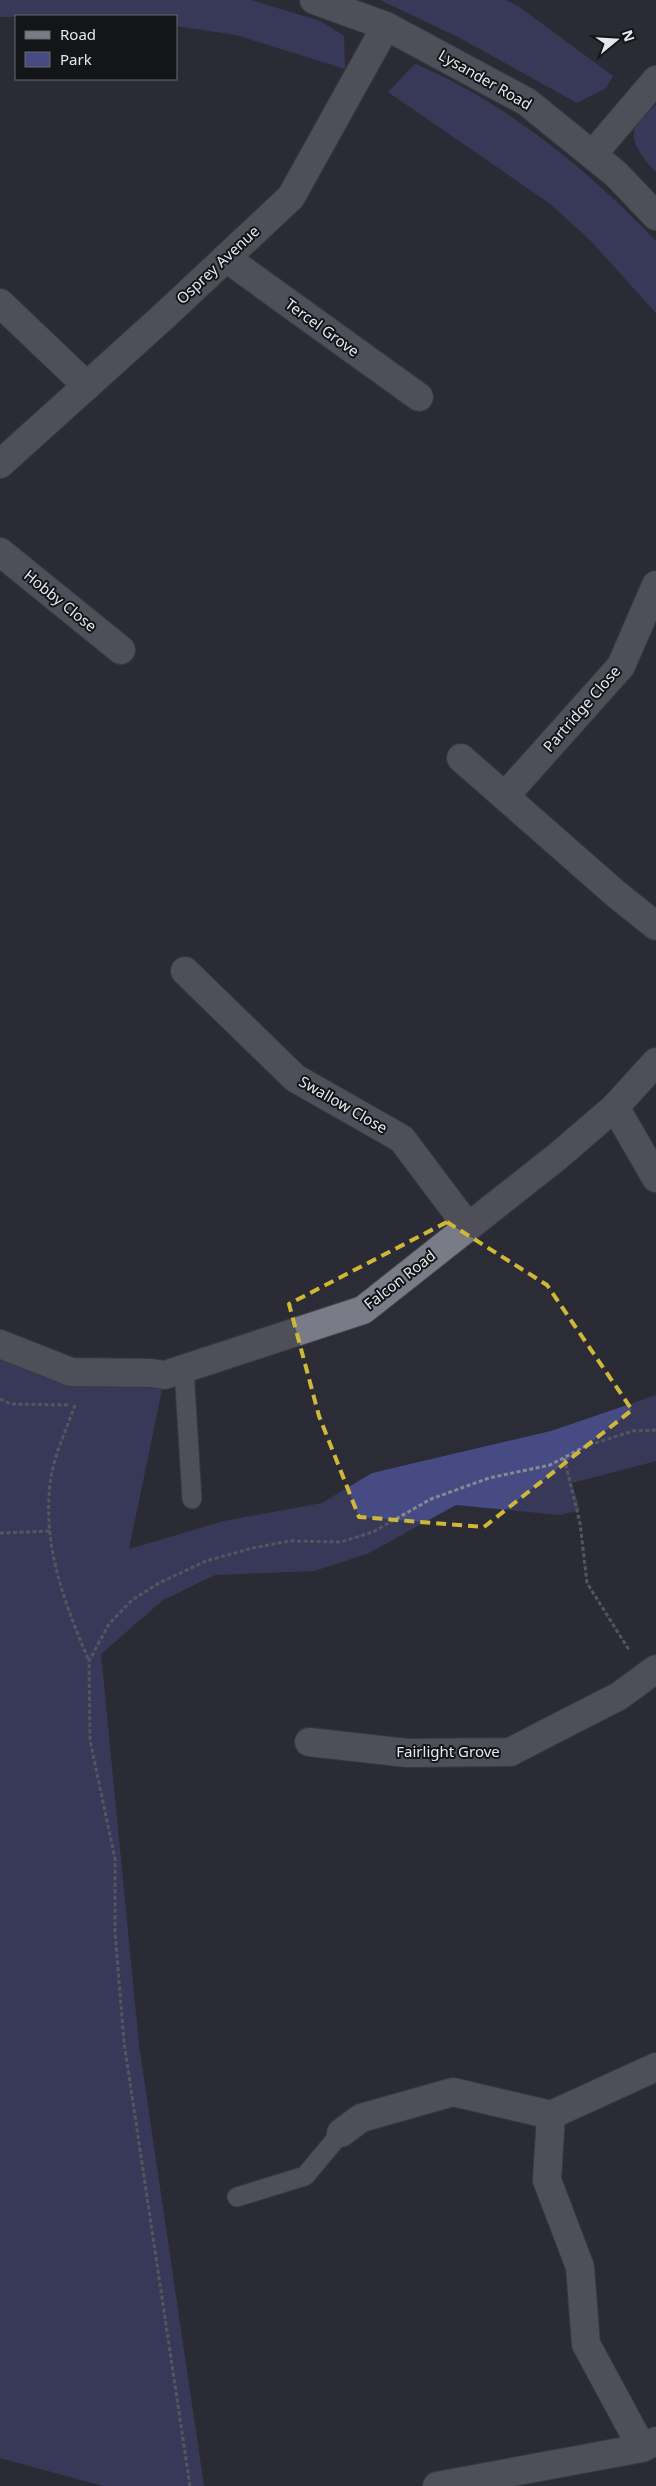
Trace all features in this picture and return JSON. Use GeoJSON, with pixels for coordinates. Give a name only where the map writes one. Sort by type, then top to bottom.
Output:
{"type":"FeatureCollection","features":[{"type":"Feature","properties":{"kind":"street","name":"Lysander Road"},"geometry":{"type":"LineString","coordinates":[[314,0],[386,26],[527,102],[616,174],[656,216]]}},
{"type":"Feature","properties":{"kind":"street","name":"Osprey Avenue"},"geometry":{"type":"LineString","coordinates":[[0,464],[226,258],[291,196],[386,26]]}},
{"type":"Feature","properties":{"kind":"street"},"geometry":{"type":"LineString","coordinates":[[592,154],[656,80]]}},
{"type":"Feature","properties":{"kind":"street","name":"Tercel Grove"},"geometry":{"type":"LineString","coordinates":[[226,258],[419,397]]}},
{"type":"Feature","properties":{"kind":"street"},"geometry":{"type":"LineString","coordinates":[[0,303],[87,386]]}},
{"type":"Feature","properties":{"kind":"street","name":"Hobby Close"},"geometry":{"type":"LineString","coordinates":[[0,552],[121,650]]}},
{"type":"Feature","properties":{"kind":"street","name":"Partridge Close"},"geometry":{"type":"LineString","coordinates":[[505,796],[622,666],[656,585]]}},
{"type":"Feature","properties":{"kind":"street"},"geometry":{"type":"LineString","coordinates":[[461,758],[656,926]]}},
{"type":"Feature","properties":{"kind":"street","name":"Swallow Close"},"geometry":{"type":"LineString","coordinates":[[185,971],[296,1078],[402,1138],[468,1227]]}},
{"type":"Feature","properties":{"kind":"street","name":"Falcon Road"},"geometry":{"type":"LineString","coordinates":[[0,1344],[71,1372],[152,1372],[165,1375],[363,1310],[558,1156],[615,1107],[656,1062]]}},
{"type":"Feature","properties":{"kind":"street"},"geometry":{"type":"LineString","coordinates":[[615,1107],[656,1178]]}},
{"type":"Feature","properties":{"kind":"street","name":"Fairlight Grove"},"geometry":{"type":"LineString","coordinates":[[308,1742],[408,1753],[510,1752],[619,1696],[651,1673]]}},
{"type":"Feature","properties":{"kind":"street"},"geometry":{"type":"LineString","coordinates":[[341,2133],[361,2118],[453,2092],[551,2115],[656,2067]]}},
{"type":"Feature","properties":{"kind":"street"},"geometry":{"type":"LineString","coordinates":[[437,2486],[649,2445],[586,2344],[580,2267],[547,2180],[551,2115]]}},
{"type":"Feature","properties":{"kind":"lane"},"geometry":{"type":"LineString","coordinates":[[184,1369],[192,1500]]}},
{"type":"Feature","properties":{"kind":"lane"},"geometry":{"type":"LineString","coordinates":[[236,2197],[306,2176],[341,2133]]}},
{"type":"Feature","properties":{"kind":"path"},"geometry":{"type":"LineString","coordinates":[[75,1404],[51,1477],[49,1541],[67,1608],[90,1661],[90,1740],[115,1859],[115,1932],[124,2042],[190,2486]]}},
{"type":"Feature","properties":{"kind":"path"},"geometry":{"type":"LineString","coordinates":[[90,1661],[109,1624],[132,1600],[159,1583],[206,1561],[253,1548],[289,1541],[341,1542],[373,1532],[431,1499],[489,1478],[550,1465],[586,1446],[633,1431],[656,1430]]}},
{"type":"Feature","properties":{"kind":"path"},"geometry":{"type":"LineString","coordinates":[[564,1458],[580,1523],[587,1583],[651,1673]]}},
{"type":"Feature","properties":{"kind":"path"},"geometry":{"type":"LineString","coordinates":[[0,1533],[50,1531]]}},
{"type":"Feature","properties":{"kind":"highlighted area"},"geometry":{"type":"Polygon","coordinates":[[[447,1222],[547,1285],[632,1410],[484,1527],[359,1517],[319,1416],[289,1304],[447,1222]]]}},
{"type":"Feature","properties":{"kind":"green space"},"geometry":{"type":"Polygon","coordinates":[[[0,0],[251,0],[320,21],[344,36],[345,69],[236,35],[178,26],[178,15],[15,15],[15,17],[0,17],[0,0]]]}},
{"type":"Feature","properties":{"kind":"green space"},"geometry":{"type":"Polygon","coordinates":[[[380,0],[505,0],[518,6],[613,76],[606,88],[577,103],[458,37],[380,0]]]}},
{"type":"Feature","properties":{"kind":"green space"},"geometry":{"type":"Polygon","coordinates":[[[415,64],[481,98],[544,140],[602,189],[656,241],[656,313],[590,240],[549,203],[388,92],[415,64]]]}},
{"type":"Feature","properties":{"kind":"green space"},"geometry":{"type":"Polygon","coordinates":[[[656,105],[656,172],[639,150],[634,137],[634,130],[643,116],[656,105]]]}},
{"type":"Feature","properties":{"kind":"green space"},"geometry":{"type":"Polygon","coordinates":[[[0,1344],[79,1375],[165,1375],[129,1549],[224,1521],[322,1503],[372,1473],[551,1431],[656,1395],[656,1461],[572,1483],[580,1510],[560,1515],[456,1505],[367,1554],[314,1571],[215,1575],[163,1600],[101,1654],[139,2045],[204,2486],[103,2486],[0,2458],[0,1344]]]}}]}
